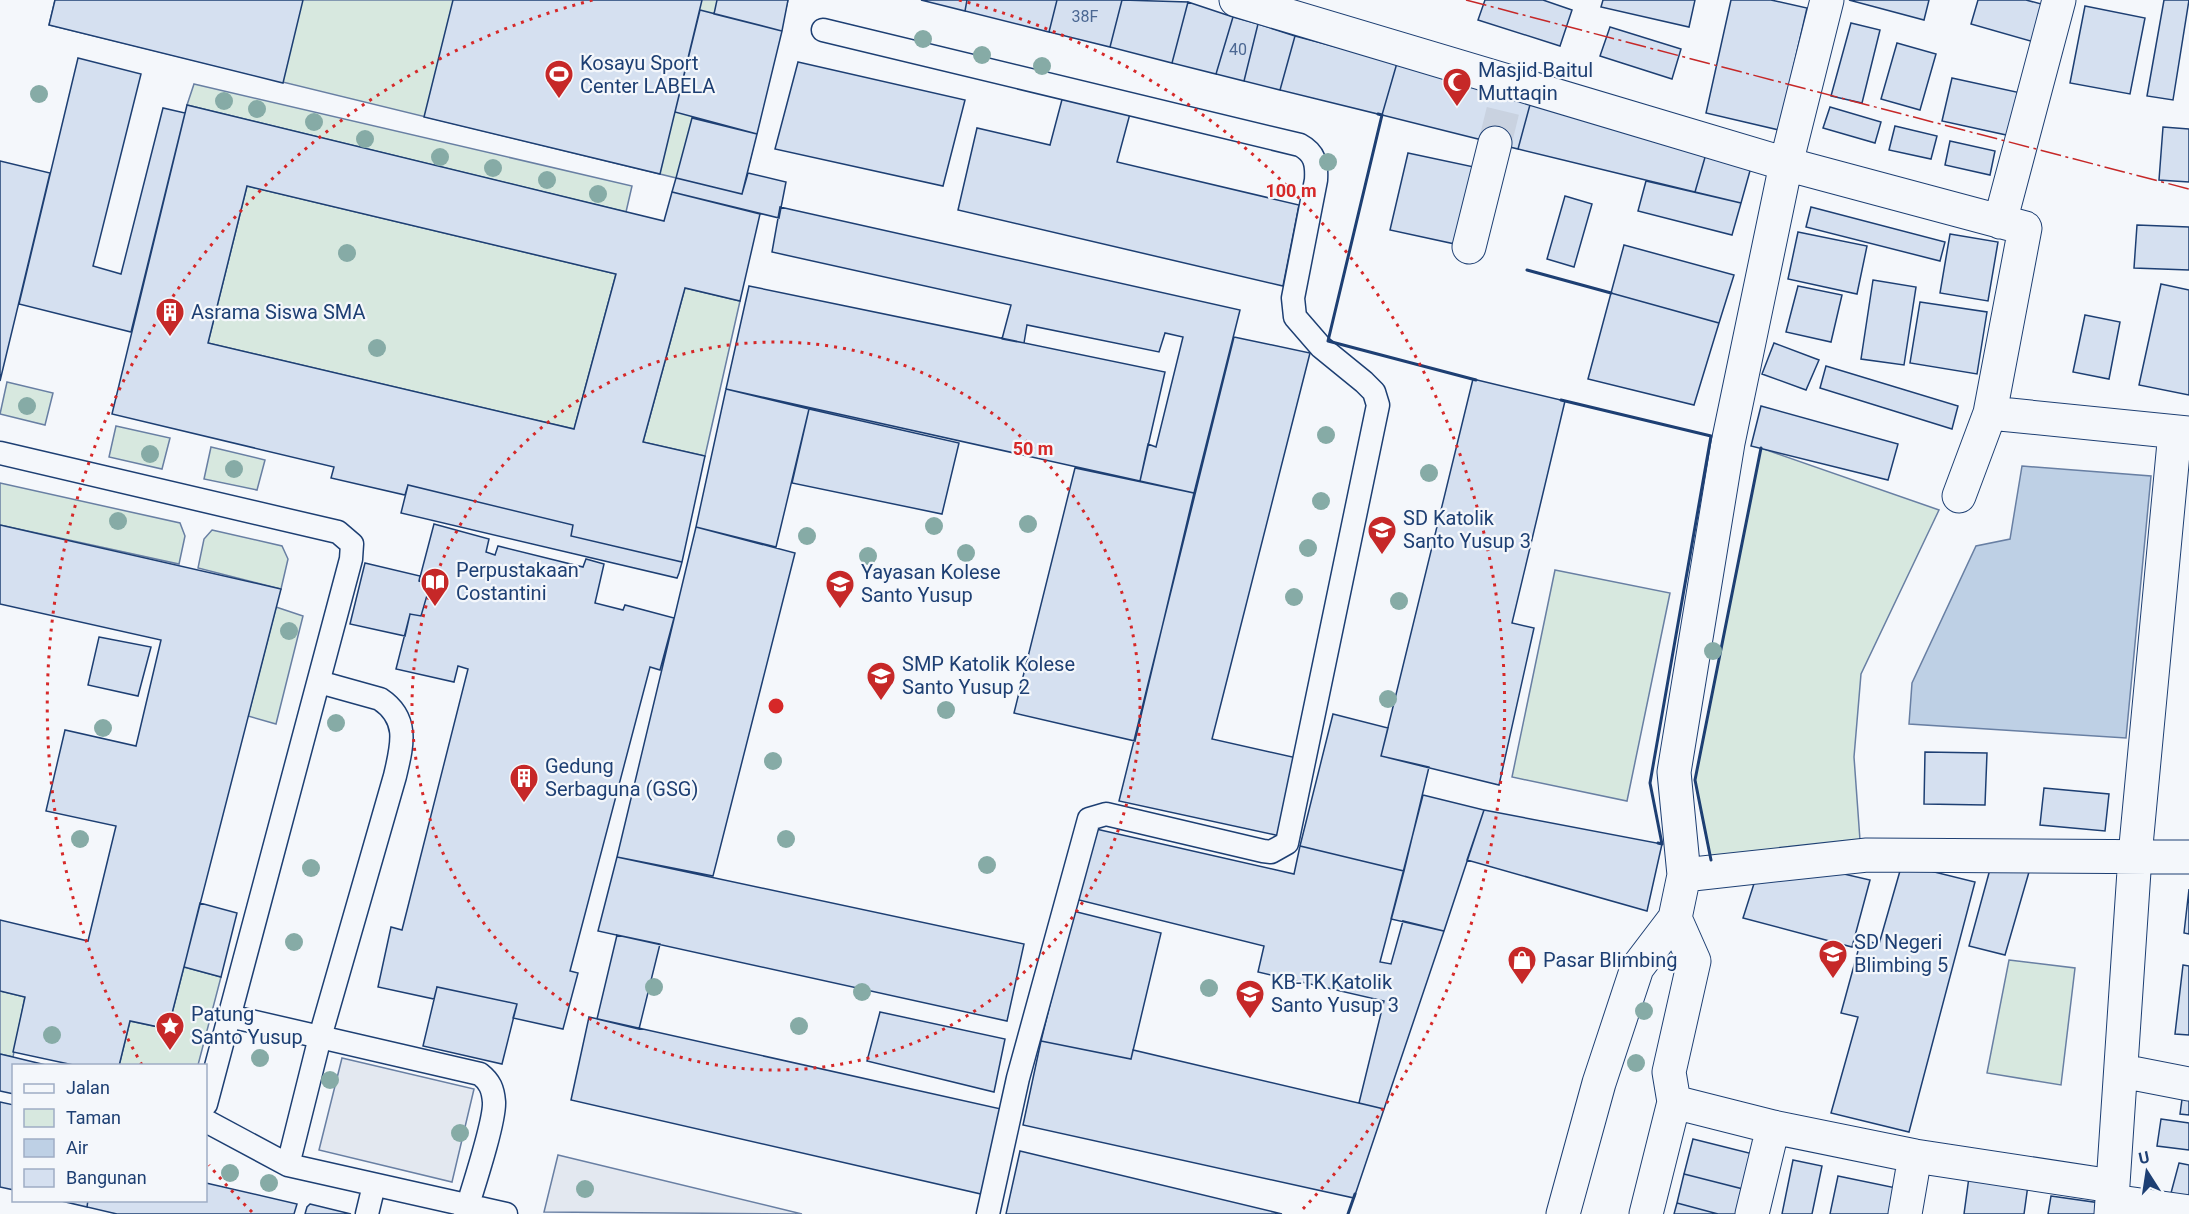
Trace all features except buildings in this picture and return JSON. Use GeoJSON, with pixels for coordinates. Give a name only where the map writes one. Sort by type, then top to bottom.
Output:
{"type":"FeatureCollection","features":[{"type":"Feature","properties":{"kind":"street"},"geometry":{"type":"LineString","coordinates":[[1236,0],[1508,88],[2025,228],[1990,413],[1959,496]]}},
{"type":"Feature","properties":{"kind":"street"},"geometry":{"type":"LineString","coordinates":[[1563,1214],[1599,1083],[1637,968],[1675,918],[1684,875],[1673,790],[1674,772],[1728,443],[1786,164],[1827,0]]}},
{"type":"Feature","properties":{"kind":"street"},"geometry":{"type":"LineString","coordinates":[[2000,222],[2059,0]]}},
{"type":"Feature","properties":{"kind":"street"},"geometry":{"type":"LineString","coordinates":[[1469,247],[1495,143]]}},
{"type":"Feature","properties":{"kind":"street"},"geometry":{"type":"LineString","coordinates":[[1990,413],[2182,433],[2135,856],[2112,1200]]}},
{"type":"Feature","properties":{"kind":"street"},"geometry":{"type":"LineString","coordinates":[[1684,875],[1867,855],[2189,857]]}},
{"type":"Feature","properties":{"kind":"street"},"geometry":{"type":"LineString","coordinates":[[1646,1214],[1674,1102],[1669,1072],[1694,960],[1675,918]]}},
{"type":"Feature","properties":{"kind":"street"},"geometry":{"type":"LineString","coordinates":[[2122,1071],[2189,1084]]}},
{"type":"Feature","properties":{"kind":"street"},"geometry":{"type":"LineString","coordinates":[[1674,1102],[1773,1127],[2112,1200],[2189,1212]]}},
{"type":"Feature","properties":{"kind":"street"},"geometry":{"type":"LineString","coordinates":[[1752,1214],[1773,1127]]}},
{"type":"Feature","properties":{"kind":"street"},"geometry":{"type":"LineString","coordinates":[[1905,1214],[1915,1156]]}},
{"type":"Feature","properties":{"kind":"lane"},"geometry":{"type":"LineString","coordinates":[[823,30],[1300,145],[1310,150],[1317,169],[1293,298],[1295,318],[1321,347],[1369,387],[1378,405],[1287,843],[1272,852],[1263,851],[1106,814],[1089,819],[1021,1068],[988,1214]]}},
{"type":"Feature","properties":{"kind":"lane"},"geometry":{"type":"LineString","coordinates":[[0,453],[338,532],[352,544],[351,559],[319,682],[207,1100]]}},
{"type":"Feature","properties":{"kind":"lane"},"geometry":{"type":"LineString","coordinates":[[288,1165],[320,1037],[395,776],[401,740],[397,714],[380,699],[319,682]]}},
{"type":"Feature","properties":{"kind":"lane"},"geometry":{"type":"LineString","coordinates":[[229,1016],[480,1074],[491,1085],[494,1104],[466,1210]]}},
{"type":"Feature","properties":{"kind":"lane"},"geometry":{"type":"LineString","coordinates":[[207,1122],[288,1165],[466,1210],[506,1214]]}},
{"type":"Feature","properties":{"kind":"lane"},"geometry":{"type":"LineString","coordinates":[[366,1214],[374,1185]]}},
{"type":"Feature","properties":{"kind":"green space","name":"Kosayu Sport Center LABELA"},"geometry":{"type":"Polygon","coordinates":[[[55,0],[788,0],[742,194],[49,25],[55,0]]]}},
{"type":"Feature","properties":{"kind":"green space"},"geometry":{"type":"Polygon","coordinates":[[[194,84],[632,186],[626,212],[187,105],[194,84]]]}},
{"type":"Feature","properties":{"kind":"green space"},"geometry":{"type":"Polygon","coordinates":[[[247,186],[616,274],[574,429],[208,343],[247,186]]]}},
{"type":"Feature","properties":{"kind":"green space"},"geometry":{"type":"Polygon","coordinates":[[[685,288],[740,301],[705,456],[643,442],[685,288]]]}},
{"type":"Feature","properties":{"kind":"green space"},"geometry":{"type":"Polygon","coordinates":[[[7,382],[53,393],[45,425],[0,414],[7,382]]]}},
{"type":"Feature","properties":{"kind":"green space"},"geometry":{"type":"Polygon","coordinates":[[[116,426],[170,438],[162,469],[109,457],[116,426]]]}},
{"type":"Feature","properties":{"kind":"green space"},"geometry":{"type":"Polygon","coordinates":[[[211,447],[265,460],[257,490],[204,479],[211,447]]]}},
{"type":"Feature","properties":{"kind":"green space"},"geometry":{"type":"Polygon","coordinates":[[[1761,448],[1939,510],[1861,674],[1854,757],[1860,840],[1711,861],[1695,780],[1761,448]]]}},
{"type":"Feature","properties":{"kind":"green space"},"geometry":{"type":"Polygon","coordinates":[[[0,483],[180,523],[185,536],[179,564],[0,525],[0,483]]]}},
{"type":"Feature","properties":{"kind":"green space"},"geometry":{"type":"Polygon","coordinates":[[[212,530],[282,546],[288,559],[281,589],[198,568],[204,539],[212,530]]]}},
{"type":"Feature","properties":{"kind":"green space"},"geometry":{"type":"Polygon","coordinates":[[[1555,570],[1670,593],[1627,801],[1512,777],[1555,570]]]}},
{"type":"Feature","properties":{"kind":"green space"},"geometry":{"type":"Polygon","coordinates":[[[276,607],[303,616],[276,724],[248,716],[276,607]]]}},
{"type":"Feature","properties":{"kind":"green space"},"geometry":{"type":"Polygon","coordinates":[[[2009,960],[2075,968],[2061,1085],[1987,1073],[2009,960]]]}},
{"type":"Feature","properties":{"kind":"green space"},"geometry":{"type":"Polygon","coordinates":[[[184,967],[221,977],[198,1064],[119,1064],[130,1021],[168,1029],[184,967]]]}},
{"type":"Feature","properties":{"kind":"green space"},"geometry":{"type":"Polygon","coordinates":[[[0,991],[25,997],[13,1057],[0,1054],[0,991]]]}},
{"type":"Feature","properties":{"kind":"shaded area"},"geometry":{"type":"Polygon","coordinates":[[[342,1058],[474,1089],[452,1182],[319,1150],[342,1058]]]}},
{"type":"Feature","properties":{"kind":"shaded area"},"geometry":{"type":"Polygon","coordinates":[[[558,1155],[802,1214],[544,1212],[558,1155]]]}},
{"type":"Feature","properties":{"kind":"water"},"geometry":{"type":"Polygon","coordinates":[[[2022,466],[2151,476],[2126,738],[1909,724],[1912,683],[1976,546],[2010,539],[2022,466]]]}},
{"type":"Feature","properties":{"kind":"tunnel"},"geometry":{"type":"LineString","coordinates":[[1495,143],[1507,94]]}},
{"type":"Feature","properties":{"kind":"wall"},"geometry":{"type":"LineString","coordinates":[[1378,114],[1382,115],[1328,341],[1476,380]]}},
{"type":"Feature","properties":{"kind":"wall"},"geometry":{"type":"LineString","coordinates":[[1527,270],[1611,293]]}},
{"type":"Feature","properties":{"kind":"wall"},"geometry":{"type":"LineString","coordinates":[[1561,400],[1711,436],[1650,783],[1662,844],[1658,843]]}},
{"type":"Feature","properties":{"kind":"wall"},"geometry":{"type":"LineString","coordinates":[[1711,860],[1695,780],[1761,448]]}},
{"type":"Feature","properties":{"kind":"wall"},"geometry":{"type":"LineString","coordinates":[[1348,1214],[1355,1194]]}},
{"type":"Feature","properties":{"kind":"power"},"geometry":{"type":"LineString","coordinates":[[1466,0],[2189,189]]}},
{"type":"Feature","properties":{"kind":"place","name":"Kosayu Sport Center LABELA"},"geometry":{"type":"Point","coordinates":[559,100]}},
{"type":"Feature","properties":{"kind":"place","name":"Masjid Baitul Muttaqin"},"geometry":{"type":"Point","coordinates":[1457,108]}},
{"type":"Feature","properties":{"kind":"place","name":"Asrama Siswa SMA"},"geometry":{"type":"Point","coordinates":[170,338]}},
{"type":"Feature","properties":{"kind":"place","name":"SD Katolik Santo Yusup 3"},"geometry":{"type":"Point","coordinates":[1382,556]}},
{"type":"Feature","properties":{"kind":"place","name":"Perpustakaan Costantini"},"geometry":{"type":"Point","coordinates":[435,608]}},
{"type":"Feature","properties":{"kind":"place","name":"Yayasan Kolese Santo Yusup"},"geometry":{"type":"Point","coordinates":[840,610]}},
{"type":"Feature","properties":{"kind":"place","name":"SMP Katolik Kolese Santo Yusup 2"},"geometry":{"type":"Point","coordinates":[881,702]}},
{"type":"Feature","properties":{"kind":"place","name":"Gedung Serbaguna (GSG)"},"geometry":{"type":"Point","coordinates":[524,804]}},
{"type":"Feature","properties":{"kind":"place","name":"SD Negeri Blimbing 5"},"geometry":{"type":"Point","coordinates":[1833,980]}},
{"type":"Feature","properties":{"kind":"place","name":"Pasar Blimbing"},"geometry":{"type":"Point","coordinates":[1522,986]}},
{"type":"Feature","properties":{"kind":"place","name":"KB-TK Katolik Santo Yusup 3"},"geometry":{"type":"Point","coordinates":[1250,1020]}},
{"type":"Feature","properties":{"kind":"place","name":"Patung Santo Yusup"},"geometry":{"type":"Point","coordinates":[170,1052]}}]}
